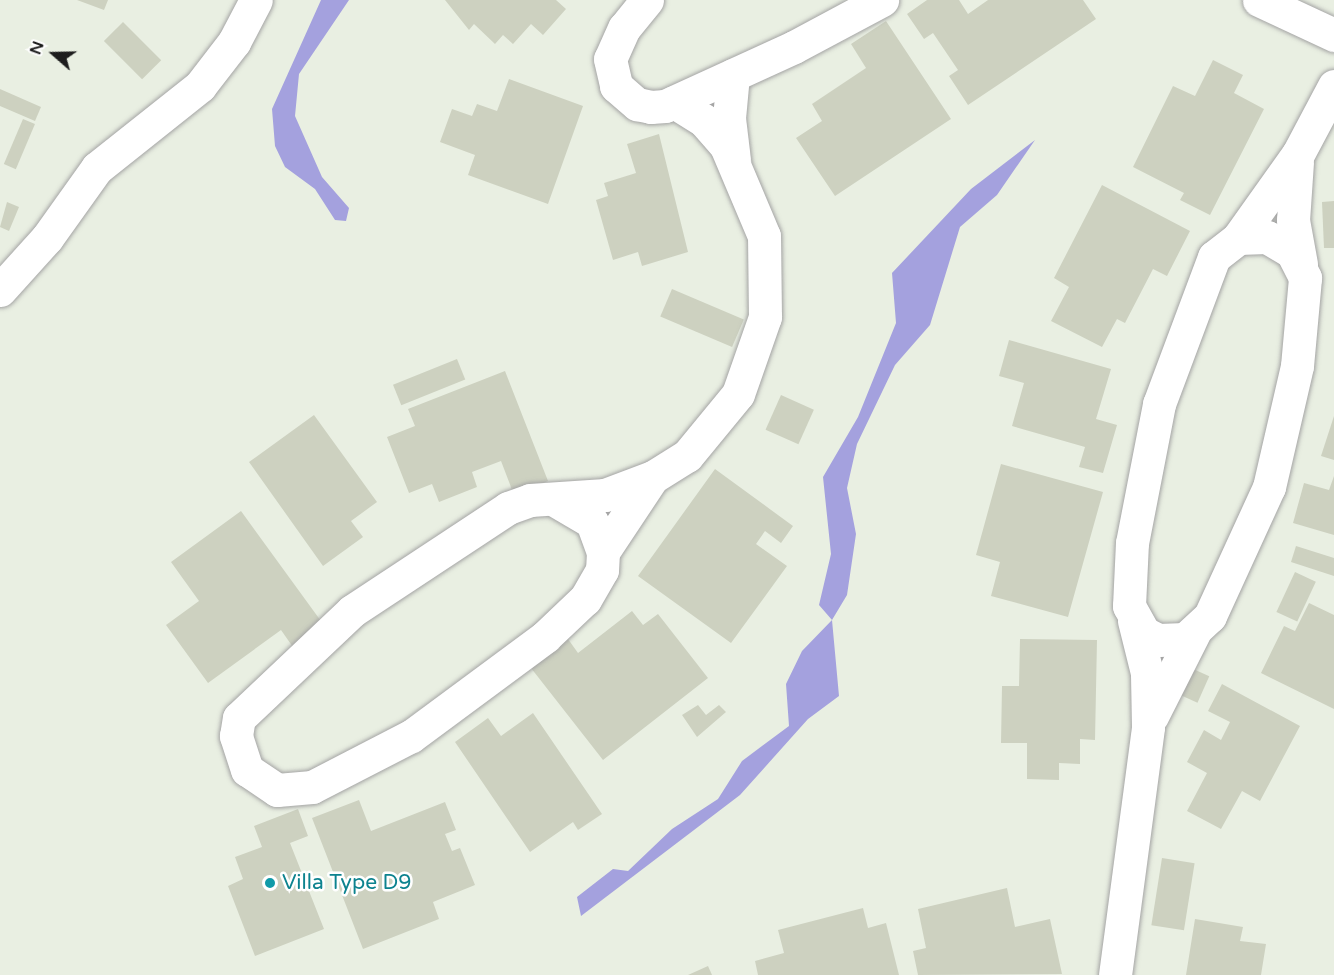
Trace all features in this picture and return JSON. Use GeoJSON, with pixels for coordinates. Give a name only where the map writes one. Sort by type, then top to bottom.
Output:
{"type":"FeatureCollection","features":[{"type":"Feature","properties":{"kind":"street"},"geometry":{"type":"LineString","coordinates":[[0,290],[47,238],[96,168],[200,86],[234,42],[256,0]]}},
{"type":"Feature","properties":{"kind":"street"},"geometry":{"type":"LineString","coordinates":[[647,0],[614,45],[611,73],[616,86],[637,104],[674,102],[882,0]]}},
{"type":"Feature","properties":{"kind":"street"},"geometry":{"type":"LineString","coordinates":[[1259,0],[1334,35]]}},
{"type":"Feature","properties":{"kind":"street"},"geometry":{"type":"LineString","coordinates":[[654,477],[603,552],[597,586],[502,673],[411,736],[295,792],[260,783],[247,770],[236,736],[239,718],[325,632],[409,569],[519,503],[605,495],[654,477],[687,456],[715,427],[755,357],[768,277],[764,236],[734,161],[729,118],[733,75]]}},
{"type":"Feature","properties":{"kind":"street"},"geometry":{"type":"LineString","coordinates":[[1115,975],[1148,727],[1147,673],[1129,606],[1132,543],[1159,404],[1208,270],[1225,246],[1238,238],[1298,154],[1334,86]]}},
{"type":"Feature","properties":{"kind":"street"},"geometry":{"type":"LineString","coordinates":[[674,102],[703,120],[734,161]]}},
{"type":"Feature","properties":{"kind":"street"},"geometry":{"type":"LineString","coordinates":[[1148,727],[1194,633],[1233,575],[1269,487],[1301,337],[1305,278],[1293,220],[1298,154]]}},
{"type":"Feature","properties":{"kind":"street"},"geometry":{"type":"LineString","coordinates":[[1238,238],[1268,237],[1281,242],[1301,264]]}},
{"type":"Feature","properties":{"kind":"street"},"geometry":{"type":"LineString","coordinates":[[553,499],[586,517],[603,552]]}},
{"type":"Feature","properties":{"kind":"street"},"geometry":{"type":"LineString","coordinates":[[1134,621],[1158,640],[1175,642],[1194,633]]}},
{"type":"Feature","properties":{"kind":"shaded area"},"geometry":{"type":"Polygon","coordinates":[[[321,0],[349,0],[299,74],[295,116],[322,177],[349,208],[346,221],[335,220],[315,189],[285,167],[275,146],[272,109],[321,0]]]}},
{"type":"Feature","properties":{"kind":"shaded area"},"geometry":{"type":"Polygon","coordinates":[[[1035,140],[997,195],[960,227],[930,325],[895,365],[857,444],[847,488],[856,534],[847,595],[832,620],[819,605],[831,554],[823,477],[858,417],[896,323],[892,273],[971,189],[1035,140]]]}},
{"type":"Feature","properties":{"kind":"shaded area"},"geometry":{"type":"Polygon","coordinates":[[[832,620],[839,696],[808,719],[740,795],[581,916],[577,897],[613,869],[628,871],[672,829],[718,799],[742,761],[789,726],[786,684],[802,651],[832,620]]]}},
{"type":"Feature","properties":{"kind":"building"},"geometry":{"type":"Polygon","coordinates":[[[77,0],[108,0],[104,10],[77,0]]]}},
{"type":"Feature","properties":{"kind":"building"},"geometry":{"type":"Polygon","coordinates":[[[445,0],[556,0],[566,9],[543,35],[531,24],[513,44],[503,35],[495,44],[474,24],[469,30],[445,0]]]}},
{"type":"Feature","properties":{"kind":"building"},"geometry":{"type":"Polygon","coordinates":[[[927,0],[959,0],[968,14],[988,0],[1083,0],[1096,19],[968,105],[949,76],[958,70],[933,33],[924,39],[907,14],[927,0]]]}},
{"type":"Feature","properties":{"kind":"building"},"geometry":{"type":"Polygon","coordinates":[[[886,21],[951,119],[835,196],[796,138],[822,121],[812,104],[866,68],[851,44],[886,21]]]}},
{"type":"Feature","properties":{"kind":"building"},"geometry":{"type":"Polygon","coordinates":[[[123,22],[161,60],[142,79],[104,41],[123,22]]]}},
{"type":"Feature","properties":{"kind":"building"},"geometry":{"type":"Polygon","coordinates":[[[1213,60],[1243,75],[1234,93],[1264,109],[1210,215],[1180,200],[1184,193],[1133,167],[1173,86],[1195,96],[1213,60]]]}},
{"type":"Feature","properties":{"kind":"building"},"geometry":{"type":"Polygon","coordinates":[[[509,79],[583,106],[548,204],[468,175],[475,155],[440,142],[452,109],[472,116],[477,104],[497,111],[509,79]]]}},
{"type":"Feature","properties":{"kind":"building"},"geometry":{"type":"Polygon","coordinates":[[[0,89],[41,107],[35,121],[0,106],[0,89]]]}},
{"type":"Feature","properties":{"kind":"building"},"geometry":{"type":"Polygon","coordinates":[[[23,119],[35,124],[16,169],[4,164],[23,119]]]}},
{"type":"Feature","properties":{"kind":"building"},"geometry":{"type":"Polygon","coordinates":[[[659,134],[688,252],[642,266],[638,252],[613,260],[596,200],[608,196],[604,183],[636,173],[627,144],[659,134]]]}},
{"type":"Feature","properties":{"kind":"building"},"geometry":{"type":"Polygon","coordinates":[[[1102,185],[1190,231],[1167,276],[1153,269],[1125,323],[1117,319],[1102,347],[1051,321],[1069,287],[1054,278],[1102,185]]]}},
{"type":"Feature","properties":{"kind":"building"},"geometry":{"type":"Polygon","coordinates":[[[1334,201],[1334,248],[1324,248],[1322,202],[1334,201]]]}},
{"type":"Feature","properties":{"kind":"building"},"geometry":{"type":"Polygon","coordinates":[[[7,202],[19,207],[9,231],[0,227],[7,202]]]}},
{"type":"Feature","properties":{"kind":"building"},"geometry":{"type":"Polygon","coordinates":[[[672,289],[744,319],[732,347],[660,317],[672,289]]]}},
{"type":"Feature","properties":{"kind":"building"},"geometry":{"type":"Polygon","coordinates":[[[1009,340],[1111,369],[1096,419],[1117,425],[1103,473],[1079,467],[1085,447],[1012,426],[1024,383],[999,376],[1009,340]]]}},
{"type":"Feature","properties":{"kind":"building"},"geometry":{"type":"Polygon","coordinates":[[[457,359],[465,379],[401,405],[393,385],[457,359]]]}},
{"type":"Feature","properties":{"kind":"building"},"geometry":{"type":"Polygon","coordinates":[[[505,371],[548,481],[514,495],[501,461],[472,472],[477,487],[439,502],[432,484],[409,493],[387,437],[415,426],[408,409],[505,371]]]}},
{"type":"Feature","properties":{"kind":"building"},"geometry":{"type":"Polygon","coordinates":[[[781,395],[814,410],[798,444],[766,430],[781,395]]]}},
{"type":"Feature","properties":{"kind":"building"},"geometry":{"type":"Polygon","coordinates":[[[314,415],[377,502],[351,521],[363,537],[323,566],[249,462],[314,415]]]}},
{"type":"Feature","properties":{"kind":"building"},"geometry":{"type":"Polygon","coordinates":[[[1334,416],[1334,460],[1321,456],[1334,416]]]}},
{"type":"Feature","properties":{"kind":"building"},"geometry":{"type":"Polygon","coordinates":[[[1001,464],[1103,492],[1068,617],[991,596],[1000,562],[976,555],[1001,464]]]}},
{"type":"Feature","properties":{"kind":"building"},"geometry":{"type":"Polygon","coordinates":[[[715,469],[793,526],[781,543],[765,531],[756,544],[787,566],[731,643],[638,576],[715,469]]]}},
{"type":"Feature","properties":{"kind":"building"},"geometry":{"type":"Polygon","coordinates":[[[1334,476],[1334,535],[1293,523],[1304,483],[1329,490],[1334,476]]]}},
{"type":"Feature","properties":{"kind":"building"},"geometry":{"type":"Polygon","coordinates":[[[241,511],[326,628],[295,650],[281,630],[208,683],[166,625],[199,601],[171,562],[241,511]]]}},
{"type":"Feature","properties":{"kind":"building"},"geometry":{"type":"Polygon","coordinates":[[[1296,546],[1334,558],[1334,576],[1291,562],[1296,546]]]}},
{"type":"Feature","properties":{"kind":"building"},"geometry":{"type":"Polygon","coordinates":[[[1295,572],[1316,582],[1297,622],[1276,612],[1295,572]]]}},
{"type":"Feature","properties":{"kind":"building"},"geometry":{"type":"Polygon","coordinates":[[[1309,603],[1334,615],[1334,709],[1261,673],[1284,626],[1295,631],[1309,603]]]}},
{"type":"Feature","properties":{"kind":"building"},"geometry":{"type":"Polygon","coordinates":[[[632,611],[643,625],[658,614],[708,678],[603,760],[531,668],[568,639],[578,653],[632,611]]]}},
{"type":"Feature","properties":{"kind":"building"},"geometry":{"type":"Polygon","coordinates":[[[1020,639],[1097,640],[1095,740],[1080,739],[1080,764],[1059,763],[1059,780],[1027,779],[1027,743],[1001,743],[1002,686],[1019,686],[1020,639]]]}},
{"type":"Feature","properties":{"kind":"building"},"geometry":{"type":"Polygon","coordinates":[[[1191,668],[1209,676],[1197,703],[1179,694],[1191,668]]]}},
{"type":"Feature","properties":{"kind":"building"},"geometry":{"type":"Polygon","coordinates":[[[1222,684],[1300,726],[1260,801],[1242,791],[1221,829],[1187,811],[1207,773],[1187,762],[1204,730],[1221,740],[1230,722],[1208,711],[1222,684]]]}},
{"type":"Feature","properties":{"kind":"building"},"geometry":{"type":"Polygon","coordinates":[[[698,705],[706,715],[719,705],[726,712],[697,737],[682,715],[698,705]]]}},
{"type":"Feature","properties":{"kind":"building"},"geometry":{"type":"Polygon","coordinates":[[[533,713],[602,814],[578,830],[573,822],[530,852],[455,742],[488,718],[501,736],[533,713]]]}},
{"type":"Feature","properties":{"kind":"building"},"geometry":{"type":"Polygon","coordinates":[[[359,800],[371,831],[445,802],[456,830],[445,834],[452,851],[460,848],[475,885],[433,902],[439,919],[363,949],[312,818],[359,800]]]}},
{"type":"Feature","properties":{"kind":"building","name":"Villa Type D9"},"geometry":{"type":"Polygon","coordinates":[[[298,809],[308,836],[290,843],[324,929],[255,956],[228,886],[243,879],[235,857],[262,847],[254,826],[298,809]]]}},
{"type":"Feature","properties":{"kind":"building"},"geometry":{"type":"Polygon","coordinates":[[[1162,858],[1195,863],[1184,930],[1151,925],[1162,858]]]}},
{"type":"Feature","properties":{"kind":"building"},"geometry":{"type":"Polygon","coordinates":[[[1007,888],[1015,927],[1050,919],[1062,974],[918,975],[913,951],[926,948],[918,909],[1007,888]]]}},
{"type":"Feature","properties":{"kind":"building"},"geometry":{"type":"Polygon","coordinates":[[[863,908],[868,928],[886,923],[899,975],[758,975],[755,961],[784,953],[778,930],[863,908]]]}},
{"type":"Feature","properties":{"kind":"building"},"geometry":{"type":"Polygon","coordinates":[[[1195,919],[1243,927],[1240,941],[1266,944],[1261,975],[1186,975],[1195,919]]]}},
{"type":"Feature","properties":{"kind":"building"},"geometry":{"type":"Polygon","coordinates":[[[708,966],[712,975],[688,975],[708,966]]]}},
{"type":"Feature","properties":{"kind":"place","name":"Villa Type D9"},"geometry":{"type":"Point","coordinates":[270,883]}}]}
